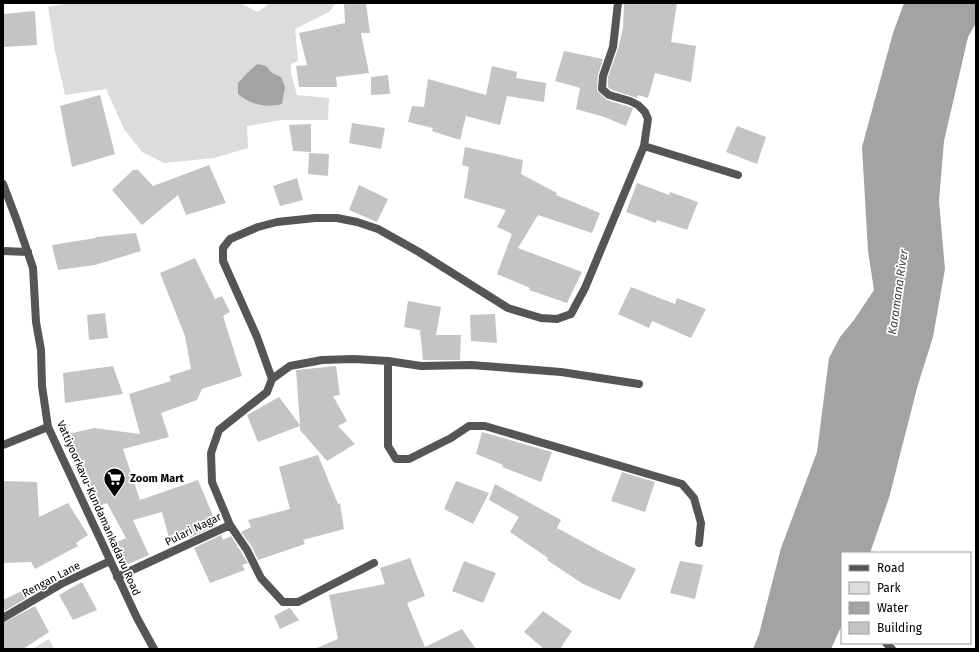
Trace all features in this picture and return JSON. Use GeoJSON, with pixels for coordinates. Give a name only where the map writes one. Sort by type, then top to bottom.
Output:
{"type":"FeatureCollection","features":[{"type":"Feature","properties":{"kind":"street"},"geometry":{"type":"LineString","coordinates":[[618,3],[613,46],[603,76],[602,89],[609,95],[638,105],[645,112],[648,119],[644,146],[585,288],[571,314],[557,319],[541,318],[508,308],[419,252],[378,230],[357,222],[337,218],[314,218],[277,222],[258,227],[230,239],[223,248],[223,261],[257,337],[272,379],[290,366],[322,360],[388,361],[421,366],[471,365],[561,372],[639,384]]}},
{"type":"Feature","properties":{"kind":"street"},"geometry":{"type":"LineString","coordinates":[[644,146],[738,175]]}},
{"type":"Feature","properties":{"kind":"street","name":"Vattiyoorkavu-Kundamankadavu Road"},"geometry":{"type":"LineString","coordinates":[[3,184],[33,268],[36,322],[41,350],[42,386],[48,427],[137,618],[154,649]]}},
{"type":"Feature","properties":{"kind":"street"},"geometry":{"type":"LineString","coordinates":[[3,250],[28,252]]}},
{"type":"Feature","properties":{"kind":"street"},"geometry":{"type":"LineString","coordinates":[[388,361],[388,446],[396,459],[409,459],[451,438],[469,426],[485,426],[682,484],[694,498],[700,523],[699,543]]}},
{"type":"Feature","properties":{"kind":"street","name":"Pulari Nagar"},"geometry":{"type":"LineString","coordinates":[[118,576],[230,525],[212,482],[211,453],[219,430],[267,392],[272,379]]}},
{"type":"Feature","properties":{"kind":"street"},"geometry":{"type":"LineString","coordinates":[[3,445],[48,427]]}},
{"type":"Feature","properties":{"kind":"street"},"geometry":{"type":"LineString","coordinates":[[230,525],[247,550],[261,578],[283,602],[298,602],[374,563]]}},
{"type":"Feature","properties":{"kind":"street","name":"Rengan Lane"},"geometry":{"type":"LineString","coordinates":[[3,618],[61,584],[110,561]]}},
{"type":"Feature","properties":{"kind":"green space"},"geometry":{"type":"Polygon","coordinates":[[[68,3],[240,3],[258,12],[270,3],[336,3],[329,12],[295,29],[298,61],[291,64],[291,73],[297,95],[329,98],[328,120],[282,120],[247,126],[248,148],[214,158],[164,163],[142,152],[124,129],[106,89],[65,95],[55,51],[48,7],[68,3]]]}},
{"type":"Feature","properties":{"kind":"green space"},"geometry":{"type":"Polygon","coordinates":[[[49,639],[54,649],[32,649],[49,639]]]}},
{"type":"Feature","properties":{"kind":"water","name":"Karamana River"},"geometry":{"type":"Polygon","coordinates":[[[904,3],[976,3],[976,23],[968,37],[944,141],[939,201],[945,269],[933,337],[917,388],[889,498],[870,552],[841,552],[841,627],[831,649],[753,649],[759,634],[781,548],[817,452],[829,358],[840,337],[854,320],[874,290],[868,251],[862,147],[893,33],[904,3]]]}},
{"type":"Feature","properties":{"kind":"water"},"geometry":{"type":"Polygon","coordinates":[[[258,64],[266,66],[272,73],[281,77],[285,87],[282,104],[270,106],[259,105],[248,101],[238,94],[238,83],[258,64]]]}},
{"type":"Feature","properties":{"kind":"building"},"geometry":{"type":"Polygon","coordinates":[[[344,3],[366,3],[370,33],[361,33],[369,73],[336,77],[337,87],[299,87],[296,66],[307,65],[299,33],[345,23],[344,3]]]}},
{"type":"Feature","properties":{"kind":"building"},"geometry":{"type":"Polygon","coordinates":[[[624,3],[677,3],[671,42],[696,46],[691,82],[655,73],[648,98],[638,95],[637,98],[612,90],[608,87],[608,77],[618,49],[623,28],[624,3]]]}},
{"type":"Feature","properties":{"kind":"building"},"geometry":{"type":"Polygon","coordinates":[[[35,11],[37,45],[3,47],[3,14],[35,11]]]}},
{"type":"Feature","properties":{"kind":"building"},"geometry":{"type":"Polygon","coordinates":[[[564,51],[603,59],[598,75],[597,91],[607,100],[633,108],[626,126],[604,117],[576,109],[580,88],[555,81],[564,51]]]}},
{"type":"Feature","properties":{"kind":"building"},"geometry":{"type":"Polygon","coordinates":[[[492,66],[517,72],[516,78],[546,83],[544,102],[507,96],[500,125],[466,116],[460,140],[432,131],[433,128],[408,122],[412,106],[424,107],[428,79],[486,95],[492,66]]]}},
{"type":"Feature","properties":{"kind":"building"},"geometry":{"type":"Polygon","coordinates":[[[388,75],[390,94],[371,95],[371,77],[388,75]]]}},
{"type":"Feature","properties":{"kind":"building"},"geometry":{"type":"Polygon","coordinates":[[[100,95],[115,154],[72,167],[60,106],[100,95]]]}},
{"type":"Feature","properties":{"kind":"building"},"geometry":{"type":"Polygon","coordinates":[[[352,123],[385,128],[381,149],[349,143],[352,123]]]}},
{"type":"Feature","properties":{"kind":"building"},"geometry":{"type":"Polygon","coordinates":[[[311,124],[311,152],[293,151],[289,125],[311,124]]]}},
{"type":"Feature","properties":{"kind":"building"},"geometry":{"type":"Polygon","coordinates":[[[737,126],[766,137],[757,164],[726,152],[737,126]]]}},
{"type":"Feature","properties":{"kind":"building"},"geometry":{"type":"Polygon","coordinates":[[[465,147],[523,160],[521,174],[557,193],[556,195],[600,213],[592,233],[538,215],[518,248],[582,272],[567,303],[529,290],[530,288],[497,274],[512,234],[497,227],[506,210],[464,198],[469,167],[462,165],[465,147]]]}},
{"type":"Feature","properties":{"kind":"building"},"geometry":{"type":"Polygon","coordinates":[[[309,153],[329,154],[328,176],[308,174],[309,153]]]}},
{"type":"Feature","properties":{"kind":"building"},"geometry":{"type":"Polygon","coordinates":[[[209,165],[226,203],[186,215],[178,195],[142,225],[112,190],[133,170],[138,170],[153,186],[209,165]]]}},
{"type":"Feature","properties":{"kind":"building"},"geometry":{"type":"Polygon","coordinates":[[[297,178],[303,200],[280,206],[273,186],[297,178]]]}},
{"type":"Feature","properties":{"kind":"building"},"geometry":{"type":"Polygon","coordinates":[[[637,183],[669,195],[670,192],[698,202],[687,230],[657,220],[656,223],[626,212],[637,183]]]}},
{"type":"Feature","properties":{"kind":"building"},"geometry":{"type":"Polygon","coordinates":[[[359,185],[388,199],[377,222],[349,210],[359,185]]]}},
{"type":"Feature","properties":{"kind":"building"},"geometry":{"type":"Polygon","coordinates":[[[136,233],[141,251],[95,265],[58,270],[52,245],[96,237],[136,233]]]}},
{"type":"Feature","properties":{"kind":"building"},"geometry":{"type":"Polygon","coordinates":[[[195,258],[215,299],[222,296],[230,312],[223,316],[242,376],[202,389],[197,400],[161,413],[169,437],[123,449],[140,500],[198,480],[217,525],[189,538],[186,531],[169,538],[162,512],[133,520],[149,555],[126,565],[117,542],[126,538],[107,503],[96,507],[88,493],[93,490],[78,458],[76,459],[68,434],[94,428],[140,434],[129,394],[171,381],[169,376],[191,369],[185,336],[160,273],[195,258]]]}},
{"type":"Feature","properties":{"kind":"building"},"geometry":{"type":"Polygon","coordinates":[[[631,287],[675,304],[677,298],[706,309],[691,338],[652,321],[649,328],[618,314],[631,287]]]}},
{"type":"Feature","properties":{"kind":"building"},"geometry":{"type":"Polygon","coordinates":[[[408,301],[441,307],[436,335],[461,335],[460,360],[423,360],[420,330],[404,327],[408,301]]]}},
{"type":"Feature","properties":{"kind":"building"},"geometry":{"type":"Polygon","coordinates":[[[105,313],[108,338],[89,340],[87,315],[105,313]]]}},
{"type":"Feature","properties":{"kind":"building"},"geometry":{"type":"Polygon","coordinates":[[[495,314],[497,343],[471,341],[470,315],[495,314]]]}},
{"type":"Feature","properties":{"kind":"building"},"geometry":{"type":"Polygon","coordinates":[[[113,366],[123,394],[65,403],[63,373],[113,366]]]}},
{"type":"Feature","properties":{"kind":"building"},"geometry":{"type":"Polygon","coordinates":[[[336,366],[340,395],[333,396],[347,421],[338,426],[355,444],[327,461],[300,430],[300,426],[258,442],[247,415],[279,397],[300,425],[296,370],[336,366]]]}},
{"type":"Feature","properties":{"kind":"building"},"geometry":{"type":"Polygon","coordinates":[[[482,432],[552,452],[541,482],[502,467],[503,465],[476,454],[482,432]]]}},
{"type":"Feature","properties":{"kind":"building"},"geometry":{"type":"Polygon","coordinates":[[[318,455],[338,504],[340,503],[344,529],[303,540],[305,544],[258,560],[252,547],[241,532],[251,527],[248,520],[290,509],[279,467],[318,455]]]}},
{"type":"Feature","properties":{"kind":"building"},"geometry":{"type":"Polygon","coordinates":[[[622,472],[655,482],[645,512],[611,501],[622,472]]]}},
{"type":"Feature","properties":{"kind":"building"},"geometry":{"type":"Polygon","coordinates":[[[3,481],[37,482],[39,517],[68,503],[88,535],[76,543],[78,546],[35,569],[31,562],[3,563],[3,481]]]}},
{"type":"Feature","properties":{"kind":"building"},"geometry":{"type":"Polygon","coordinates":[[[456,481],[489,493],[473,524],[444,509],[456,481]]]}},
{"type":"Feature","properties":{"kind":"building"},"geometry":{"type":"Polygon","coordinates":[[[495,484],[561,520],[557,528],[636,569],[620,600],[583,584],[547,560],[548,558],[510,532],[519,517],[489,500],[495,484]]]}},
{"type":"Feature","properties":{"kind":"building"},"geometry":{"type":"Polygon","coordinates":[[[221,535],[223,540],[231,536],[248,563],[242,565],[245,570],[210,583],[194,548],[221,535]]]}},
{"type":"Feature","properties":{"kind":"building"},"geometry":{"type":"Polygon","coordinates":[[[410,558],[425,596],[407,603],[425,647],[462,629],[476,649],[314,649],[338,639],[329,595],[385,584],[380,568],[410,558]]]}},
{"type":"Feature","properties":{"kind":"building"},"geometry":{"type":"Polygon","coordinates":[[[464,561],[496,573],[483,603],[452,591],[464,561]]]}},
{"type":"Feature","properties":{"kind":"building"},"geometry":{"type":"Polygon","coordinates":[[[680,561],[703,565],[695,599],[670,593],[680,561]]]}},
{"type":"Feature","properties":{"kind":"building"},"geometry":{"type":"Polygon","coordinates":[[[82,582],[97,610],[73,620],[59,595],[82,582]]]}},
{"type":"Feature","properties":{"kind":"building"},"geometry":{"type":"Polygon","coordinates":[[[26,589],[30,596],[3,612],[3,600],[26,589]]]}},
{"type":"Feature","properties":{"kind":"building"},"geometry":{"type":"Polygon","coordinates":[[[35,606],[49,632],[23,649],[3,649],[3,623],[35,606]]]}},
{"type":"Feature","properties":{"kind":"building"},"geometry":{"type":"Polygon","coordinates":[[[289,608],[299,620],[280,629],[274,616],[289,608]]]}},
{"type":"Feature","properties":{"kind":"building"},"geometry":{"type":"Polygon","coordinates":[[[543,611],[572,631],[560,649],[544,649],[524,632],[543,611]]]}},
{"type":"Feature","properties":{"kind":"place","name":"Zoom Mart"},"geometry":{"type":"Point","coordinates":[115,498]}}]}
